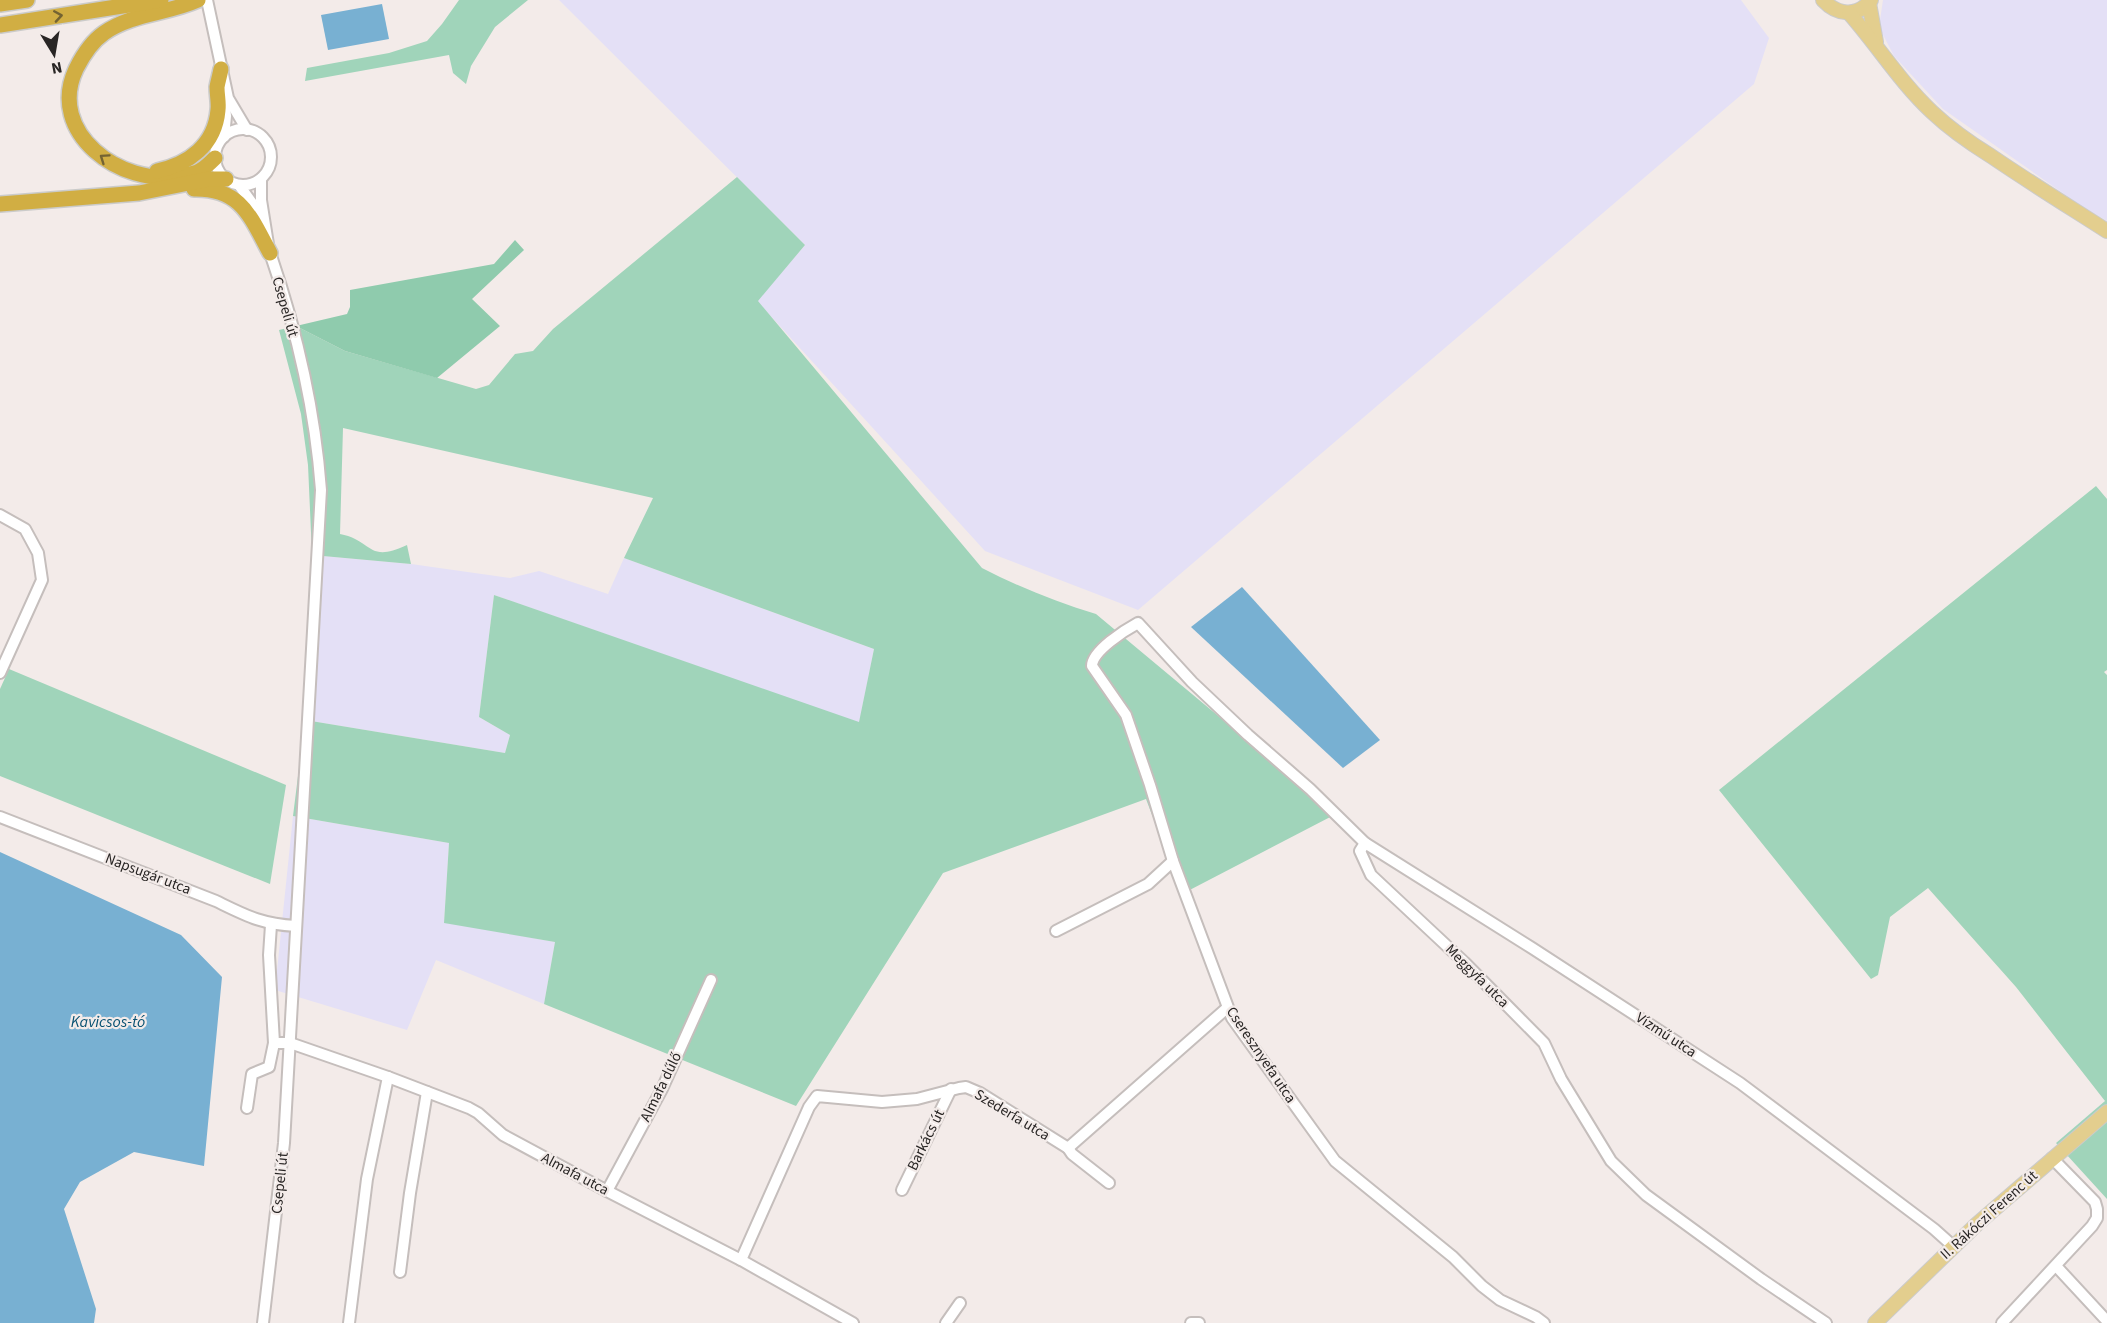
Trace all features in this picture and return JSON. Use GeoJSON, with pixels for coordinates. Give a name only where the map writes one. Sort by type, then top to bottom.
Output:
{"type":"FeatureCollection","features":[{"type":"Feature","properties":{"kind":"highway"},"geometry":{"type":"LineString","coordinates":[[0,4],[27,0]]}},
{"type":"Feature","properties":{"kind":"highway"},"geometry":{"type":"LineString","coordinates":[[0,25],[161,0]]}},
{"type":"Feature","properties":{"kind":"highway"},"geometry":{"type":"LineString","coordinates":[[198,0],[184,6],[144,15],[103,34],[87,49],[74,74],[70,102],[76,127],[86,142],[107,160],[148,178],[171,178],[192,174],[202,170],[215,158]]}},
{"type":"Feature","properties":{"kind":"highway"},"geometry":{"type":"LineString","coordinates":[[131,171],[153,172],[171,168],[201,151],[211,136],[215,124],[218,109],[217,87],[221,69]]}},
{"type":"Feature","properties":{"kind":"highway"},"geometry":{"type":"LineString","coordinates":[[6,203],[139,193],[209,179],[233,182]]}},
{"type":"Feature","properties":{"kind":"highway"},"geometry":{"type":"LineString","coordinates":[[161,189],[209,188],[235,199],[243,207],[270,253]]}},
{"type":"Feature","properties":{"kind":"main road"},"geometry":{"type":"LineString","coordinates":[[1823,0],[1830,8],[1849,13],[1860,10],[1870,2]]}},
{"type":"Feature","properties":{"kind":"main road"},"geometry":{"type":"LineString","coordinates":[[1870,2],[1876,44]]}},
{"type":"Feature","properties":{"kind":"main road"},"geometry":{"type":"LineString","coordinates":[[1849,13],[1876,44],[1890,66],[1911,91],[1958,134],[2107,231]]}},
{"type":"Feature","properties":{"kind":"main road","name":"II. Rákóczi Ferenc út"},"geometry":{"type":"LineString","coordinates":[[1875,1323],[1953,1246],[2107,1112]]}},
{"type":"Feature","properties":{"kind":"street"},"geometry":{"type":"LineString","coordinates":[[207,0],[221,69],[233,108],[247,130]]}},
{"type":"Feature","properties":{"kind":"street"},"geometry":{"type":"LineString","coordinates":[[221,69],[226,116],[224,137]]}},
{"type":"Feature","properties":{"kind":"street"},"geometry":{"type":"LineString","coordinates":[[247,130],[262,137],[271,152],[270,166],[261,179],[247,185],[233,182],[220,174],[215,158],[216,150],[224,137],[231,132],[247,130]]}},
{"type":"Feature","properties":{"kind":"street","name":"Csepeli út"},"geometry":{"type":"LineString","coordinates":[[261,179],[261,200],[270,253]]}},
{"type":"Feature","properties":{"kind":"street","name":"Csepeli út"},"geometry":{"type":"LineString","coordinates":[[233,182],[252,203],[270,253],[312,413],[319,455],[321,490],[281,1175],[263,1323]]}},
{"type":"Feature","properties":{"kind":"street"},"geometry":{"type":"LineString","coordinates":[[0,515],[25,529],[38,553],[42,580],[0,673]]}},
{"type":"Feature","properties":{"kind":"street","name":"Cseresznyefa utca"},"geometry":{"type":"LineString","coordinates":[[1365,843],[1310,789],[1192,682],[1138,623],[1099,652],[1091,663],[1094,671],[1126,715],[1173,861],[1232,1018],[1335,1161],[1453,1257],[1482,1286],[1500,1300],[1544,1323]]}},
{"type":"Feature","properties":{"kind":"street","name":"Napsugár utca"},"geometry":{"type":"LineString","coordinates":[[0,817],[216,901],[246,916],[271,925],[296,926]]}},
{"type":"Feature","properties":{"kind":"street","name":"Vízmű utca"},"geometry":{"type":"LineString","coordinates":[[1365,843],[1740,1083],[1934,1229],[1953,1246]]}},
{"type":"Feature","properties":{"kind":"street","name":"Meggyfa utca"},"geometry":{"type":"LineString","coordinates":[[1365,843],[1360,851],[1371,874],[1464,962],[1544,1043],[1562,1079],[1611,1161],[1646,1195],[1761,1279],[1826,1323]]}},
{"type":"Feature","properties":{"kind":"street"},"geometry":{"type":"LineString","coordinates":[[1056,931],[1148,884],[1173,861]]}},
{"type":"Feature","properties":{"kind":"street"},"geometry":{"type":"LineString","coordinates":[[247,1108],[252,1074],[269,1067],[274,1042],[269,955],[271,925]]}},
{"type":"Feature","properties":{"kind":"street","name":"Almafa dűlő"},"geometry":{"type":"LineString","coordinates":[[607,1191],[662,1089],[711,980]]}},
{"type":"Feature","properties":{"kind":"street"},"geometry":{"type":"LineString","coordinates":[[1068,1148],[1227,1008]]}},
{"type":"Feature","properties":{"kind":"street","name":"Almafa utca"},"geometry":{"type":"LineString","coordinates":[[274,1042],[290,1043],[388,1077],[478,1113],[503,1135],[741,1260],[853,1323]]}},
{"type":"Feature","properties":{"kind":"street"},"geometry":{"type":"LineString","coordinates":[[349,1323],[367,1179],[388,1077]]}},
{"type":"Feature","properties":{"kind":"street","name":"Szederfa utca"},"geometry":{"type":"LineString","coordinates":[[741,1260],[809,1107],[817,1096],[900,1101],[966,1087],[980,1093],[1068,1148],[1072,1154],[1109,1183]]}},
{"type":"Feature","properties":{"kind":"street","name":"Barkács út"},"geometry":{"type":"LineString","coordinates":[[902,1190],[951,1089]]}},
{"type":"Feature","properties":{"kind":"street"},"geometry":{"type":"LineString","coordinates":[[400,1272],[410,1193],[427,1092]]}},
{"type":"Feature","properties":{"kind":"street"},"geometry":{"type":"LineString","coordinates":[[2002,1323],[2056,1266],[2097,1218],[2095,1202],[2052,1158]]}},
{"type":"Feature","properties":{"kind":"street"},"geometry":{"type":"LineString","coordinates":[[2056,1266],[2107,1321]]}},
{"type":"Feature","properties":{"kind":"street"},"geometry":{"type":"LineString","coordinates":[[946,1323],[960,1303]]}},
{"type":"Feature","properties":{"kind":"street"},"geometry":{"type":"LineString","coordinates":[[1191,1323],[1199,1323]]}},
{"type":"Feature","properties":{"kind":"shaded area"},"geometry":{"type":"Polygon","coordinates":[[[559,0],[1741,0],[1769,38],[1754,84],[1138,610],[985,551],[757,301],[805,245],[559,0]]]}},
{"type":"Feature","properties":{"kind":"shaded area"},"geometry":{"type":"Polygon","coordinates":[[[1883,0],[2107,0],[2107,221],[2077,203],[1943,109],[1894,56],[1879,27],[1883,0]]]}},
{"type":"Feature","properties":{"kind":"shaded area"},"geometry":{"type":"Polygon","coordinates":[[[312,555],[411,564],[510,578],[539,571],[608,594],[624,558],[874,649],[859,723],[494,595],[479,717],[510,735],[505,753],[305,720],[312,555]]]}},
{"type":"Feature","properties":{"kind":"shaded area"},"geometry":{"type":"Polygon","coordinates":[[[293,816],[449,843],[444,922],[555,942],[544,1004],[436,960],[407,1030],[275,990],[293,816]]]}},
{"type":"Feature","properties":{"kind":"green space"},"geometry":{"type":"Polygon","coordinates":[[[459,0],[528,0],[495,27],[471,66],[466,84],[453,73],[449,55],[305,81],[307,68],[389,53],[427,41],[459,0]]]}},
{"type":"Feature","properties":{"kind":"green space"},"geometry":{"type":"Polygon","coordinates":[[[737,177],[805,245],[758,301],[982,568],[1038,594],[1096,614],[1336,814],[1182,894],[1146,799],[943,873],[796,1106],[544,1004],[555,942],[444,923],[449,843],[293,816],[305,720],[505,753],[510,735],[479,717],[494,595],[859,722],[874,649],[624,558],[653,498],[343,428],[340,534],[351,537],[377,551],[394,550],[407,545],[411,564],[312,555],[308,465],[301,414],[279,330],[296,326],[345,351],[476,389],[489,385],[515,354],[533,351],[553,329],[737,177]]]}},
{"type":"Feature","properties":{"kind":"green space"},"geometry":{"type":"Polygon","coordinates":[[[515,240],[524,250],[472,299],[500,326],[437,378],[345,351],[296,326],[347,314],[350,307],[350,290],[494,264],[515,240]]]}},
{"type":"Feature","properties":{"kind":"green space"},"geometry":{"type":"Polygon","coordinates":[[[2096,486],[2107,499],[2107,670],[2104,672],[2107,675],[2107,1199],[2056,1143],[2105,1101],[2016,987],[1928,888],[1890,917],[1878,975],[1871,979],[1719,790],[2096,486]]]}},
{"type":"Feature","properties":{"kind":"green space"},"geometry":{"type":"Polygon","coordinates":[[[9,669],[286,785],[270,884],[0,776],[0,689],[9,669]]]}},
{"type":"Feature","properties":{"kind":"water"},"geometry":{"type":"Polygon","coordinates":[[[382,4],[389,39],[328,50],[321,15],[382,4]]]}},
{"type":"Feature","properties":{"kind":"water"},"geometry":{"type":"Polygon","coordinates":[[[1242,587],[1380,740],[1343,768],[1191,627],[1242,587]]]}},
{"type":"Feature","properties":{"kind":"water","name":"Kavicsos-tó"},"geometry":{"type":"Polygon","coordinates":[[[0,852],[181,935],[222,977],[204,1166],[134,1152],[80,1182],[64,1209],[96,1309],[94,1323],[0,1323],[0,852]]]}}]}
